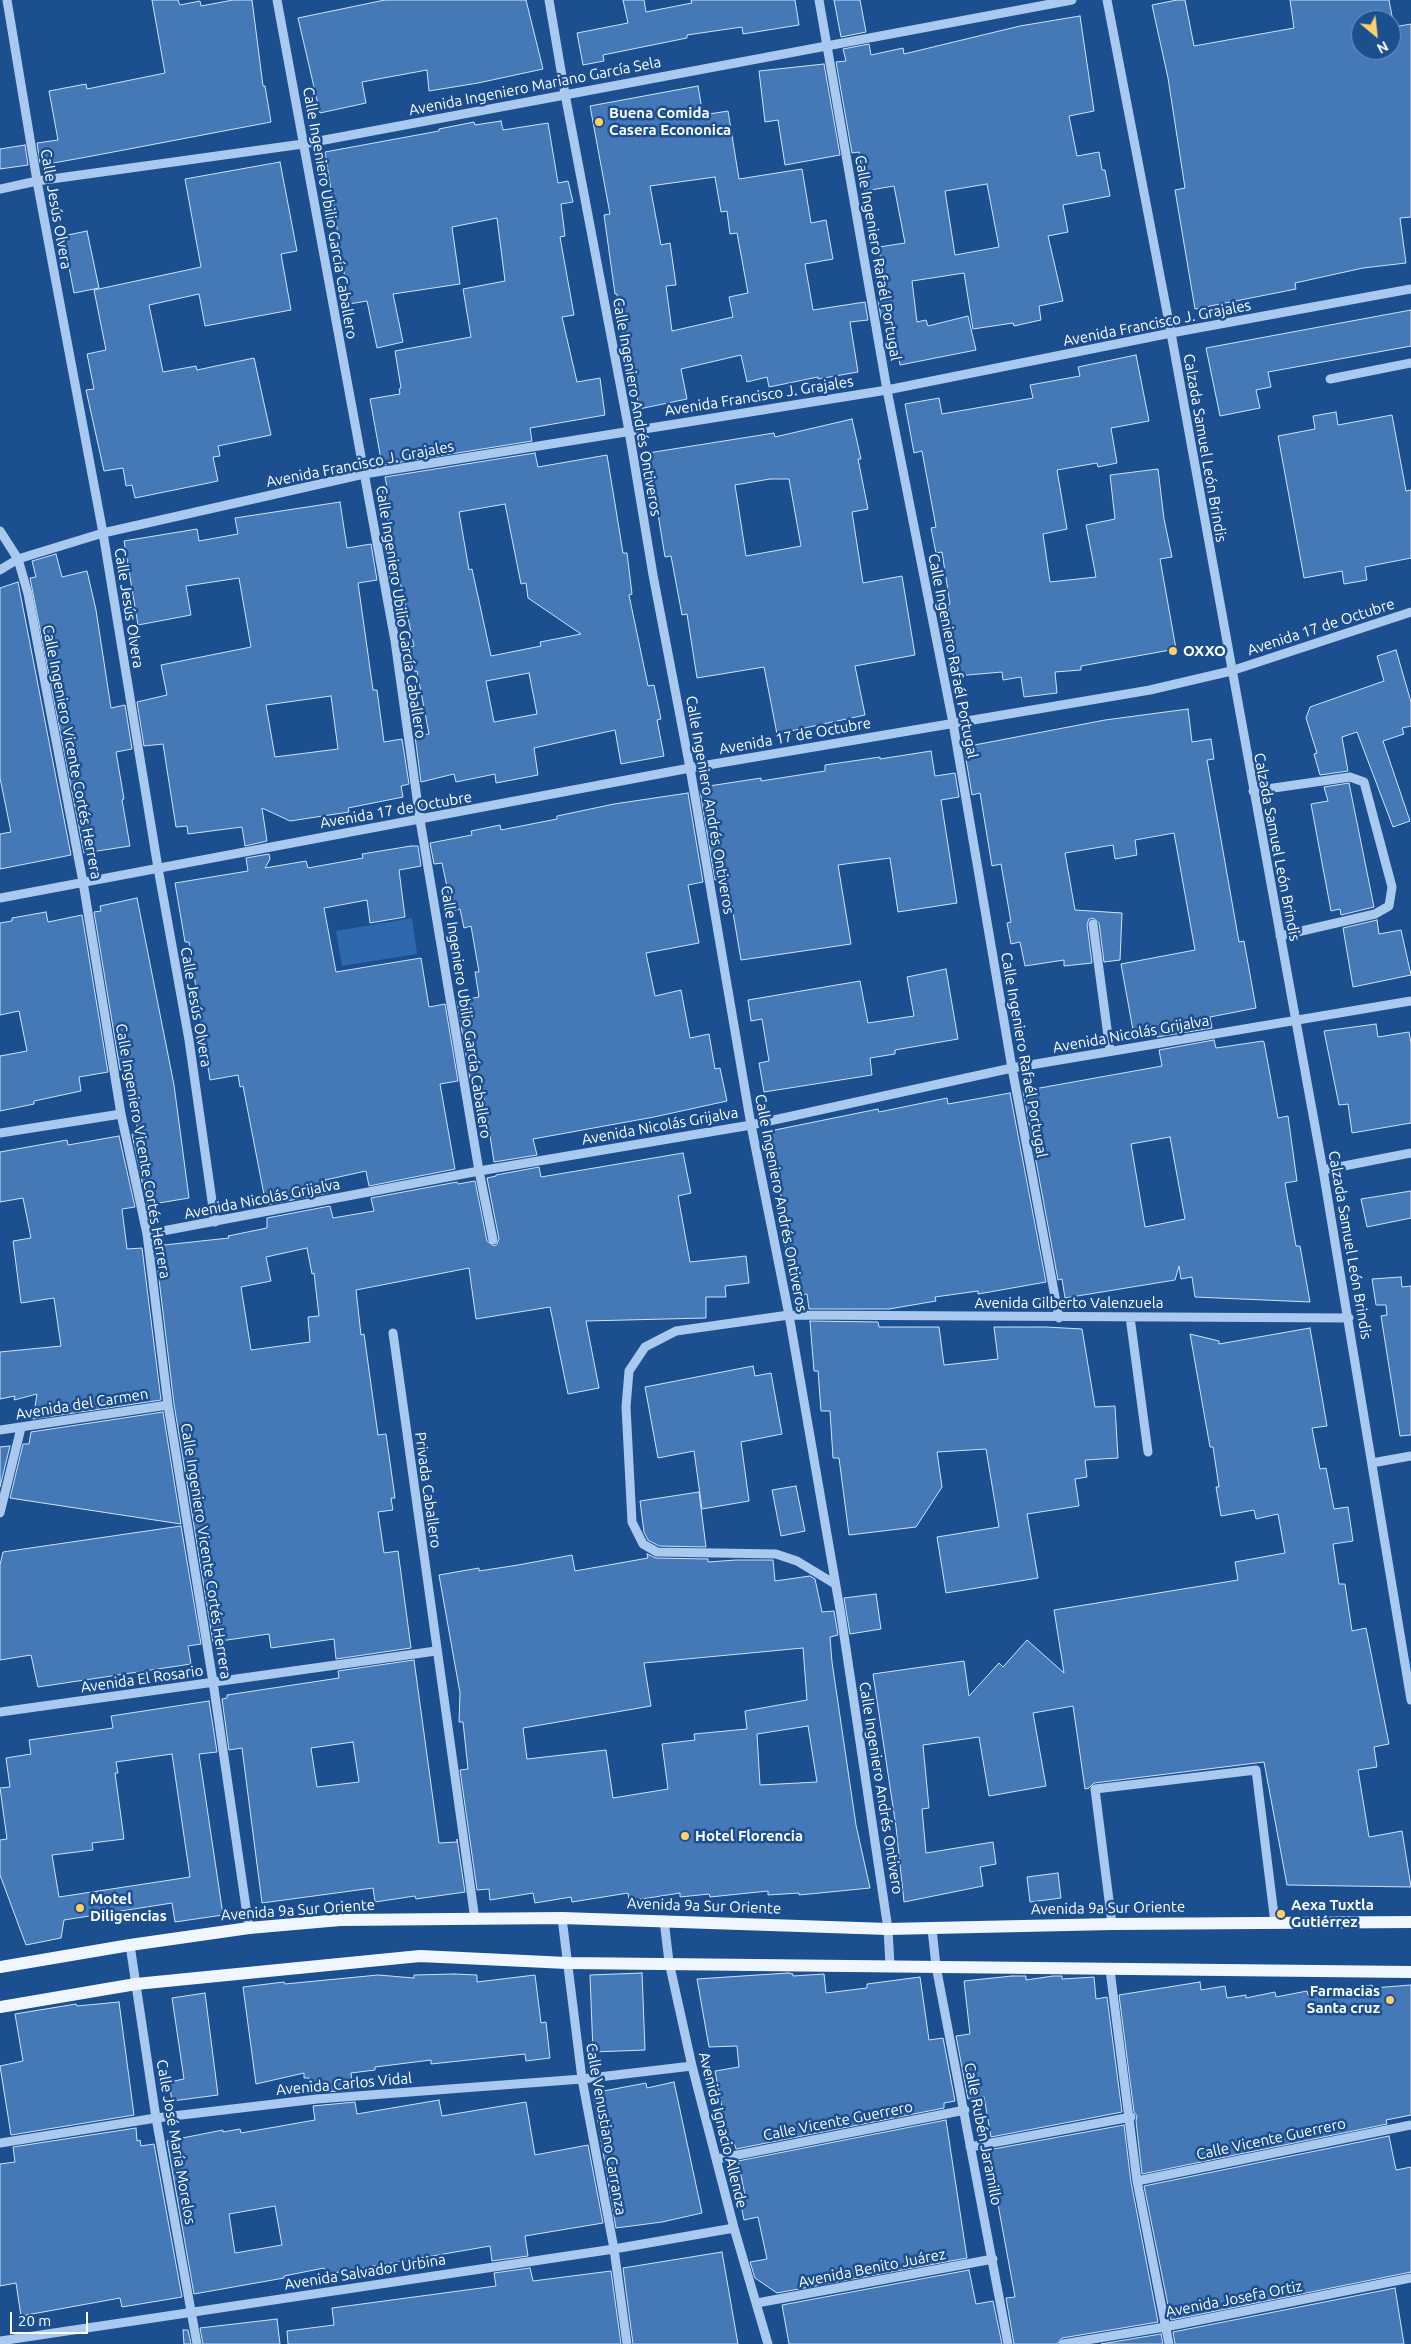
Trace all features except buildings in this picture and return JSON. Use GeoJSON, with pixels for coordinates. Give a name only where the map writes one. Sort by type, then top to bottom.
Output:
{"type":"FeatureCollection","features":[{"type":"Feature","properties":{"kind":"main road","name":"Avenida 9a Sur Oriente"},"geometry":{"type":"LineString","coordinates":[[0,1968],[130,1945],[249,1928],[340,1920],[562,1918],[888,1929],[1112,1924],[1411,1922]]}},
{"type":"Feature","properties":{"kind":"main road"},"geometry":{"type":"LineString","coordinates":[[0,2007],[136,1984],[420,1956],[567,1962],[890,1965],[1110,1970],[1411,1972]]}},
{"type":"Feature","properties":{"kind":"street","name":"Calle Jesús Olvera"},"geometry":{"type":"LineString","coordinates":[[7,0],[37,181],[103,534],[158,868],[189,1040],[215,1222]]}},
{"type":"Feature","properties":{"kind":"street","name":"Calle Ingeniero Ubilio García Caballero"},"geometry":{"type":"LineString","coordinates":[[277,0],[394,641],[420,820],[479,1171],[493,1240]]}},
{"type":"Feature","properties":{"kind":"street","name":"Calle Ingeniero Andrés Ontiveros"},"geometry":{"type":"LineString","coordinates":[[549,0],[629,431],[652,575],[690,768],[751,1125],[789,1315],[841,1615]]}},
{"type":"Feature","properties":{"kind":"street","name":"Calle Ingeniero Rafaél Portugal"},"geometry":{"type":"LineString","coordinates":[[819,0],[887,390],[953,723],[1012,1068],[1059,1318]]}},
{"type":"Feature","properties":{"kind":"street","name":"Avenida Ingeniero Mariano García Sela"},"geometry":{"type":"LineString","coordinates":[[0,189],[37,181],[303,144],[1072,0]]}},
{"type":"Feature","properties":{"kind":"street","name":"Calzada Samuel León Brindis"},"geometry":{"type":"LineString","coordinates":[[1107,0],[1171,333],[1323,1170],[1411,1700]]}},
{"type":"Feature","properties":{"kind":"street","name":"Avenida Francisco J. Grajales"},"geometry":{"type":"LineString","coordinates":[[0,570],[18,559],[103,534],[364,474],[887,390],[1171,333],[1411,289]]}},
{"type":"Feature","properties":{"kind":"street"},"geometry":{"type":"LineString","coordinates":[[1330,378],[1411,364]]}},
{"type":"Feature","properties":{"kind":"street","name":"Calle Ingeniero Vicente Cortés Herrera"},"geometry":{"type":"LineString","coordinates":[[0,531],[18,559],[28,594],[83,882],[121,1114],[147,1234],[168,1405],[213,1682],[249,1928]]}},
{"type":"Feature","properties":{"kind":"street","name":"Avenida 17 de Octubre"},"geometry":{"type":"LineString","coordinates":[[0,898],[690,768],[1150,690],[1231,670],[1411,612]]}},
{"type":"Feature","properties":{"kind":"street"},"geometry":{"type":"LineString","coordinates":[[1253,792],[1350,777],[1364,782],[1392,887],[1388,906],[1375,914],[1280,936]]}},
{"type":"Feature","properties":{"kind":"street"},"geometry":{"type":"LineString","coordinates":[[1093,924],[1110,1051]]}},
{"type":"Feature","properties":{"kind":"street","name":"Avenida Nicolás Grijalva"},"geometry":{"type":"LineString","coordinates":[[147,1234],[479,1171],[751,1125],[1012,1068],[1411,1001]]}},
{"type":"Feature","properties":{"kind":"street"},"geometry":{"type":"LineString","coordinates":[[0,1133],[121,1114]]}},
{"type":"Feature","properties":{"kind":"street"},"geometry":{"type":"LineString","coordinates":[[1323,1170],[1411,1153]]}},
{"type":"Feature","properties":{"kind":"street","name":"Avenida Gilberto Valenzuela"},"geometry":{"type":"LineString","coordinates":[[835,1584],[797,1561],[776,1554],[656,1552],[643,1544],[632,1522],[626,1407],[630,1371],[645,1347],[676,1331],[789,1315],[1059,1318],[1349,1318]]}},
{"type":"Feature","properties":{"kind":"street"},"geometry":{"type":"LineString","coordinates":[[1130,1318],[1148,1452]]}},
{"type":"Feature","properties":{"kind":"street","name":"Privada Caballero"},"geometry":{"type":"LineString","coordinates":[[393,1332],[475,1920]]}},
{"type":"Feature","properties":{"kind":"street","name":"Avenida del Carmen"},"geometry":{"type":"LineString","coordinates":[[0,1430],[168,1405]]}},
{"type":"Feature","properties":{"kind":"street"},"geometry":{"type":"LineString","coordinates":[[0,1513],[21,1428]]}},
{"type":"Feature","properties":{"kind":"street"},"geometry":{"type":"LineString","coordinates":[[1372,1463],[1411,1456]]}},
{"type":"Feature","properties":{"kind":"street","name":"Calle Ingeniero Andrés Ontivero"},"geometry":{"type":"LineString","coordinates":[[841,1615],[888,1929],[890,1965]]}},
{"type":"Feature","properties":{"kind":"street","name":"Avenida El Rosario"},"geometry":{"type":"LineString","coordinates":[[0,1712],[436,1651]]}},
{"type":"Feature","properties":{"kind":"street"},"geometry":{"type":"LineString","coordinates":[[1112,1924],[1095,1789],[1256,1770],[1275,1923]]}},
{"type":"Feature","properties":{"kind":"street","name":"Calle Venustiano Carranza"},"geometry":{"type":"LineString","coordinates":[[562,1918],[582,2079],[614,2249],[627,2344]]}},
{"type":"Feature","properties":{"kind":"street","name":"Avenida Ignacio Allende"},"geometry":{"type":"LineString","coordinates":[[664,1920],[669,1962],[692,2066],[734,2228],[768,2344]]}},
{"type":"Feature","properties":{"kind":"street","name":"Calle Rubén Jaramillo"},"geometry":{"type":"LineString","coordinates":[[932,1929],[936,1966],[965,2110],[970,2147],[1008,2344]]}},
{"type":"Feature","properties":{"kind":"street","name":"Calle José María Morelos"},"geometry":{"type":"LineString","coordinates":[[130,1945],[156,2118],[196,2344]]}},
{"type":"Feature","properties":{"kind":"street"},"geometry":{"type":"LineString","coordinates":[[1110,1970],[1137,2181],[1169,2344]]}},
{"type":"Feature","properties":{"kind":"street","name":"Avenida Carlos Vidal"},"geometry":{"type":"LineString","coordinates":[[0,2142],[156,2118],[317,2099],[582,2079],[692,2066]]}},
{"type":"Feature","properties":{"kind":"street","name":"Calle Vicente Guerrero"},"geometry":{"type":"LineString","coordinates":[[717,2159],[965,2110]]}},
{"type":"Feature","properties":{"kind":"street"},"geometry":{"type":"LineString","coordinates":[[970,2147],[1130,2118]]}},
{"type":"Feature","properties":{"kind":"street","name":"Calle Vicente Guerrero"},"geometry":{"type":"LineString","coordinates":[[1137,2181],[1411,2125]]}},
{"type":"Feature","properties":{"kind":"street","name":"Avenida Salvador Urbina"},"geometry":{"type":"LineString","coordinates":[[0,2342],[614,2249],[734,2228]]}},
{"type":"Feature","properties":{"kind":"street","name":"Avenida Benito Juárez"},"geometry":{"type":"LineString","coordinates":[[757,2304],[993,2259]]}},
{"type":"Feature","properties":{"kind":"street","name":"Avenida Josefa Ortiz"},"geometry":{"type":"LineString","coordinates":[[1062,2344],[1166,2327],[1411,2278]]}},
{"type":"Feature","properties":{"kind":"shaded area"},"geometry":{"type":"Polygon","coordinates":[[[412,918],[417,954],[342,966],[336,931],[412,918]]]}},
{"type":"Feature","properties":{"kind":"place","name":"Buena Comida Casera Econonica"},"geometry":{"type":"Point","coordinates":[599,122]}},
{"type":"Feature","properties":{"kind":"place","name":"OXXO"},"geometry":{"type":"Point","coordinates":[1173,651]}},
{"type":"Feature","properties":{"kind":"place","name":"Hotel Florencia"},"geometry":{"type":"Point","coordinates":[685,1836]}},
{"type":"Feature","properties":{"kind":"place","name":"Motel Diligencias"},"geometry":{"type":"Point","coordinates":[80,1908]}},
{"type":"Feature","properties":{"kind":"place","name":"Aexa Tuxtla Gutiérrez"},"geometry":{"type":"Point","coordinates":[1281,1914]}},
{"type":"Feature","properties":{"kind":"place","name":"Farmacias Santa cruz"},"geometry":{"type":"Point","coordinates":[1390,2000]}}]}
